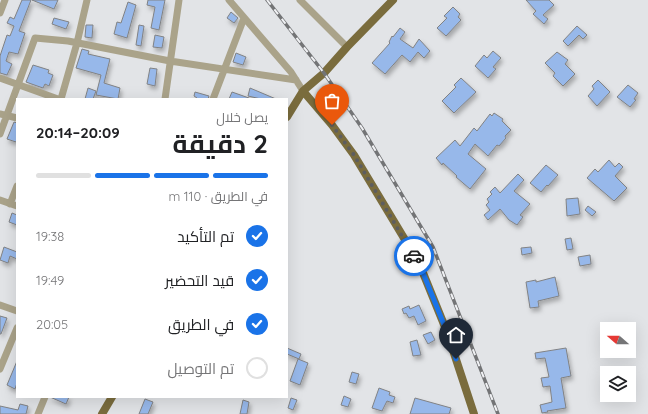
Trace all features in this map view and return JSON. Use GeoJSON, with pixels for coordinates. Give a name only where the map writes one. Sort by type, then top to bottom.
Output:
{"type":"FeatureCollection","features":[{"type":"Feature","properties":{"kind":"main road"},"geometry":{"type":"LineString","coordinates":[[288,115],[303,90],[324,72],[393,0]]}},
{"type":"Feature","properties":{"kind":"main road"},"geometry":{"type":"LineString","coordinates":[[303,90],[332,125],[354,155],[419,263],[447,332],[474,414]]}},
{"type":"Feature","properties":{"kind":"main road"},"geometry":{"type":"LineString","coordinates":[[102,414],[111,398]]}},
{"type":"Feature","properties":{"kind":"street"},"geometry":{"type":"LineString","coordinates":[[0,13],[5,0]]}},
{"type":"Feature","properties":{"kind":"street"},"geometry":{"type":"LineString","coordinates":[[60,98],[77,43],[87,0]]}},
{"type":"Feature","properties":{"kind":"street"},"geometry":{"type":"LineString","coordinates":[[165,98],[179,0]]}},
{"type":"Feature","properties":{"kind":"street"},"geometry":{"type":"LineString","coordinates":[[229,0],[291,72],[303,90]]}},
{"type":"Feature","properties":{"kind":"street"},"geometry":{"type":"LineString","coordinates":[[300,0],[347,47]]}},
{"type":"Feature","properties":{"kind":"street"},"geometry":{"type":"LineString","coordinates":[[213,98],[244,18]]}},
{"type":"Feature","properties":{"kind":"street"},"geometry":{"type":"LineString","coordinates":[[0,134],[3,115],[18,85],[35,38],[77,43],[170,61],[296,80]]}},
{"type":"Feature","properties":{"kind":"street"},"geometry":{"type":"LineString","coordinates":[[0,78],[57,98]]}},
{"type":"Feature","properties":{"kind":"street"},"geometry":{"type":"LineString","coordinates":[[3,115],[16,118]]}},
{"type":"Feature","properties":{"kind":"street"},"geometry":{"type":"LineString","coordinates":[[0,200],[13,205],[16,192]]}},
{"type":"Feature","properties":{"kind":"street"},"geometry":{"type":"LineString","coordinates":[[0,305],[16,311]]}},
{"type":"Feature","properties":{"kind":"street"},"geometry":{"type":"LineString","coordinates":[[0,369],[16,330]]}},
{"type":"Feature","properties":{"kind":"street"},"geometry":{"type":"LineString","coordinates":[[38,414],[45,398]]}},
{"type":"Feature","properties":{"kind":"building"},"geometry":{"type":"Polygon","coordinates":[[[22,0],[31,0],[19,31],[25,33],[18,54],[9,52],[6,61],[12,64],[7,75],[0,73],[0,56],[7,35],[10,36],[14,26],[7,23],[10,17],[14,19],[22,0]]]}},
{"type":"Feature","properties":{"kind":"building"},"geometry":{"type":"Polygon","coordinates":[[[32,0],[58,0],[54,9],[32,0]]]}},
{"type":"Feature","properties":{"kind":"building"},"geometry":{"type":"Polygon","coordinates":[[[148,0],[165,0],[159,30],[151,28],[155,7],[147,5],[148,0]]]}},
{"type":"Feature","properties":{"kind":"building"},"geometry":{"type":"Polygon","coordinates":[[[526,0],[549,0],[554,5],[543,15],[548,19],[544,24],[533,14],[536,11],[526,0]]]}},
{"type":"Feature","properties":{"kind":"building"},"geometry":{"type":"Polygon","coordinates":[[[128,2],[136,5],[127,38],[114,34],[117,22],[121,23],[128,2]]]}},
{"type":"Feature","properties":{"kind":"building"},"geometry":{"type":"Polygon","coordinates":[[[453,7],[460,14],[458,17],[461,20],[446,36],[437,28],[447,18],[444,16],[453,7]]]}},
{"type":"Feature","properties":{"kind":"building"},"geometry":{"type":"Polygon","coordinates":[[[231,12],[238,18],[234,23],[227,18],[231,12]]]}},
{"type":"Feature","properties":{"kind":"building"},"geometry":{"type":"Polygon","coordinates":[[[54,18],[69,22],[66,29],[52,24],[54,18]]]}},
{"type":"Feature","properties":{"kind":"building"},"geometry":{"type":"Polygon","coordinates":[[[86,25],[93,25],[92,38],[85,37],[86,25]]]}},
{"type":"Feature","properties":{"kind":"building"},"geometry":{"type":"Polygon","coordinates":[[[139,25],[144,26],[141,46],[136,45],[139,25]]]}},
{"type":"Feature","properties":{"kind":"building"},"geometry":{"type":"Polygon","coordinates":[[[577,26],[587,35],[583,39],[579,35],[568,46],[563,41],[577,26]]]}},
{"type":"Feature","properties":{"kind":"building"},"geometry":{"type":"Polygon","coordinates":[[[400,28],[405,32],[400,39],[413,48],[419,39],[430,51],[424,58],[418,52],[410,62],[402,55],[385,74],[372,63],[390,43],[389,42],[392,36],[393,37],[400,28]]]}},
{"type":"Feature","properties":{"kind":"building"},"geometry":{"type":"Polygon","coordinates":[[[155,35],[164,37],[162,48],[153,47],[155,35]]]}},
{"type":"Feature","properties":{"kind":"building"},"geometry":{"type":"Polygon","coordinates":[[[82,49],[89,51],[88,54],[110,59],[104,83],[120,88],[118,98],[96,95],[101,75],[76,68],[82,49]]]}},
{"type":"Feature","properties":{"kind":"building"},"geometry":{"type":"Polygon","coordinates":[[[493,51],[501,58],[493,67],[496,69],[488,78],[475,66],[484,55],[487,58],[493,51]]]}},
{"type":"Feature","properties":{"kind":"building"},"geometry":{"type":"Polygon","coordinates":[[[557,52],[568,60],[565,64],[575,74],[563,86],[553,76],[555,73],[545,63],[557,52]]]}},
{"type":"Feature","properties":{"kind":"building"},"geometry":{"type":"Polygon","coordinates":[[[236,53],[246,57],[243,65],[233,62],[236,53]]]}},
{"type":"Feature","properties":{"kind":"building"},"geometry":{"type":"Polygon","coordinates":[[[33,65],[49,70],[48,73],[53,75],[49,86],[45,84],[43,88],[26,82],[33,65]]]}},
{"type":"Feature","properties":{"kind":"building"},"geometry":{"type":"Polygon","coordinates":[[[150,68],[157,69],[155,86],[147,84],[150,68]]]}},
{"type":"Feature","properties":{"kind":"building"},"geometry":{"type":"Polygon","coordinates":[[[461,78],[476,92],[454,113],[442,101],[456,87],[454,85],[461,78]]]}},
{"type":"Feature","properties":{"kind":"building"},"geometry":{"type":"Polygon","coordinates":[[[598,80],[610,92],[597,106],[588,96],[594,89],[592,86],[598,80]]]}},
{"type":"Feature","properties":{"kind":"building"},"geometry":{"type":"Polygon","coordinates":[[[628,85],[638,93],[634,99],[636,100],[630,107],[617,97],[628,85]]]}},
{"type":"Feature","properties":{"kind":"building"},"geometry":{"type":"Polygon","coordinates":[[[88,88],[96,91],[93,98],[85,98],[88,88]]]}},
{"type":"Feature","properties":{"kind":"building"},"geometry":{"type":"Polygon","coordinates":[[[250,88],[274,98],[257,98],[248,96],[250,88]]]}},
{"type":"Feature","properties":{"kind":"building"},"geometry":{"type":"Polygon","coordinates":[[[195,92],[209,96],[208,98],[197,98],[194,96],[195,92]]]}},
{"type":"Feature","properties":{"kind":"building"},"geometry":{"type":"Polygon","coordinates":[[[232,92],[249,98],[229,98],[232,92]]]}},
{"type":"Feature","properties":{"kind":"building"},"geometry":{"type":"Polygon","coordinates":[[[494,113],[503,119],[502,121],[511,130],[499,146],[497,145],[488,156],[475,144],[468,154],[486,169],[470,189],[436,158],[455,140],[460,146],[474,128],[477,131],[490,114],[492,116],[494,113]]]}},
{"type":"Feature","properties":{"kind":"building"},"geometry":{"type":"Polygon","coordinates":[[[14,122],[16,123],[16,142],[7,139],[14,122]]]}},
{"type":"Feature","properties":{"kind":"building"},"geometry":{"type":"Polygon","coordinates":[[[609,160],[615,167],[619,163],[623,167],[615,176],[627,188],[614,201],[587,178],[595,169],[598,172],[609,160]]]}},
{"type":"Feature","properties":{"kind":"building"},"geometry":{"type":"Polygon","coordinates":[[[546,165],[558,175],[541,192],[530,183],[546,165]]]}},
{"type":"Feature","properties":{"kind":"building"},"geometry":{"type":"Polygon","coordinates":[[[518,174],[524,180],[514,191],[530,204],[520,215],[523,217],[517,225],[509,220],[500,209],[488,220],[484,215],[490,210],[486,205],[489,202],[487,199],[492,194],[490,192],[495,187],[500,193],[518,174]]]}},
{"type":"Feature","properties":{"kind":"building"},"geometry":{"type":"Polygon","coordinates":[[[578,198],[580,214],[567,216],[566,199],[578,198]]]}},
{"type":"Feature","properties":{"kind":"building"},"geometry":{"type":"Polygon","coordinates":[[[588,206],[596,212],[592,216],[585,210],[588,206]]]}},
{"type":"Feature","properties":{"kind":"building"},"geometry":{"type":"Polygon","coordinates":[[[12,213],[16,215],[16,225],[9,222],[12,213]]]}},
{"type":"Feature","properties":{"kind":"building"},"geometry":{"type":"Polygon","coordinates":[[[571,238],[573,249],[567,250],[565,239],[571,238]]]}},
{"type":"Feature","properties":{"kind":"building"},"geometry":{"type":"Polygon","coordinates":[[[4,247],[16,252],[16,259],[10,256],[8,263],[0,260],[4,247]]]}},
{"type":"Feature","properties":{"kind":"building"},"geometry":{"type":"Polygon","coordinates":[[[531,247],[532,253],[522,255],[521,248],[531,247]]]}},
{"type":"Feature","properties":{"kind":"building"},"geometry":{"type":"Polygon","coordinates":[[[590,255],[591,264],[580,266],[578,257],[590,255]]]}},
{"type":"Feature","properties":{"kind":"building"},"geometry":{"type":"Polygon","coordinates":[[[555,277],[559,296],[538,301],[539,307],[530,308],[526,282],[536,280],[536,282],[555,277]]]}},
{"type":"Feature","properties":{"kind":"building"},"geometry":{"type":"Polygon","coordinates":[[[419,305],[426,321],[418,325],[414,316],[409,318],[406,313],[404,314],[402,309],[409,306],[410,309],[419,305]]]}},
{"type":"Feature","properties":{"kind":"building"},"geometry":{"type":"Polygon","coordinates":[[[0,316],[7,318],[1,334],[0,334],[0,316]]]}},
{"type":"Feature","properties":{"kind":"building"},"geometry":{"type":"Polygon","coordinates":[[[431,332],[435,340],[428,344],[423,335],[431,332]]]}},
{"type":"Feature","properties":{"kind":"building"},"geometry":{"type":"Polygon","coordinates":[[[417,340],[421,355],[413,356],[410,342],[417,340]]]}},
{"type":"Feature","properties":{"kind":"building"},"geometry":{"type":"Polygon","coordinates":[[[288,348],[301,354],[299,359],[288,354],[288,348]]]}},
{"type":"Feature","properties":{"kind":"building"},"geometry":{"type":"Polygon","coordinates":[[[566,348],[571,376],[561,378],[566,408],[542,413],[540,405],[552,402],[550,386],[543,387],[541,378],[549,377],[545,358],[536,359],[535,353],[566,348]]]}},
{"type":"Feature","properties":{"kind":"building"},"geometry":{"type":"Polygon","coordinates":[[[298,359],[308,363],[300,385],[290,381],[298,359]]]}},
{"type":"Feature","properties":{"kind":"building"},"geometry":{"type":"Polygon","coordinates":[[[16,363],[15,389],[7,385],[16,363]]]}},
{"type":"Feature","properties":{"kind":"building"},"geometry":{"type":"Polygon","coordinates":[[[352,372],[359,374],[356,384],[349,382],[352,372]]]}},
{"type":"Feature","properties":{"kind":"building"},"geometry":{"type":"Polygon","coordinates":[[[379,388],[390,392],[389,395],[395,397],[393,403],[387,401],[382,411],[372,408],[379,388]]]}},
{"type":"Feature","properties":{"kind":"building"},"geometry":{"type":"Polygon","coordinates":[[[344,396],[351,399],[348,407],[341,405],[344,396]]]}},
{"type":"Feature","properties":{"kind":"building"},"geometry":{"type":"Polygon","coordinates":[[[52,398],[69,398],[66,404],[52,398]]]}},
{"type":"Feature","properties":{"kind":"building"},"geometry":{"type":"Polygon","coordinates":[[[291,398],[297,400],[293,410],[288,408],[291,398]]]}},
{"type":"Feature","properties":{"kind":"building"},"geometry":{"type":"Polygon","coordinates":[[[415,398],[451,408],[449,414],[410,414],[415,398]]]}},
{"type":"Feature","properties":{"kind":"building"},"geometry":{"type":"Polygon","coordinates":[[[145,399],[153,402],[148,414],[139,414],[145,399]]]}},
{"type":"Feature","properties":{"kind":"building"},"geometry":{"type":"Polygon","coordinates":[[[243,400],[249,402],[247,414],[240,414],[243,400]]]}},
{"type":"Feature","properties":{"kind":"building"},"geometry":{"type":"Polygon","coordinates":[[[20,404],[28,406],[26,414],[0,414],[0,406],[18,410],[20,404]]]}},
{"type":"Feature","properties":{"kind":"railway"},"geometry":{"type":"LineString","coordinates":[[267,0],[324,73],[362,128],[433,247],[498,414]]}},
{"type":"Feature","properties":{"kind":"way so far"},"geometry":{"type":"LineString","coordinates":[[332,125],[354,155],[414,256]]}},
{"type":"Feature","properties":{"kind":"route"},"geometry":{"type":"LineString","coordinates":[[414,256],[419,263],[447,332],[456,359]]}}]}
